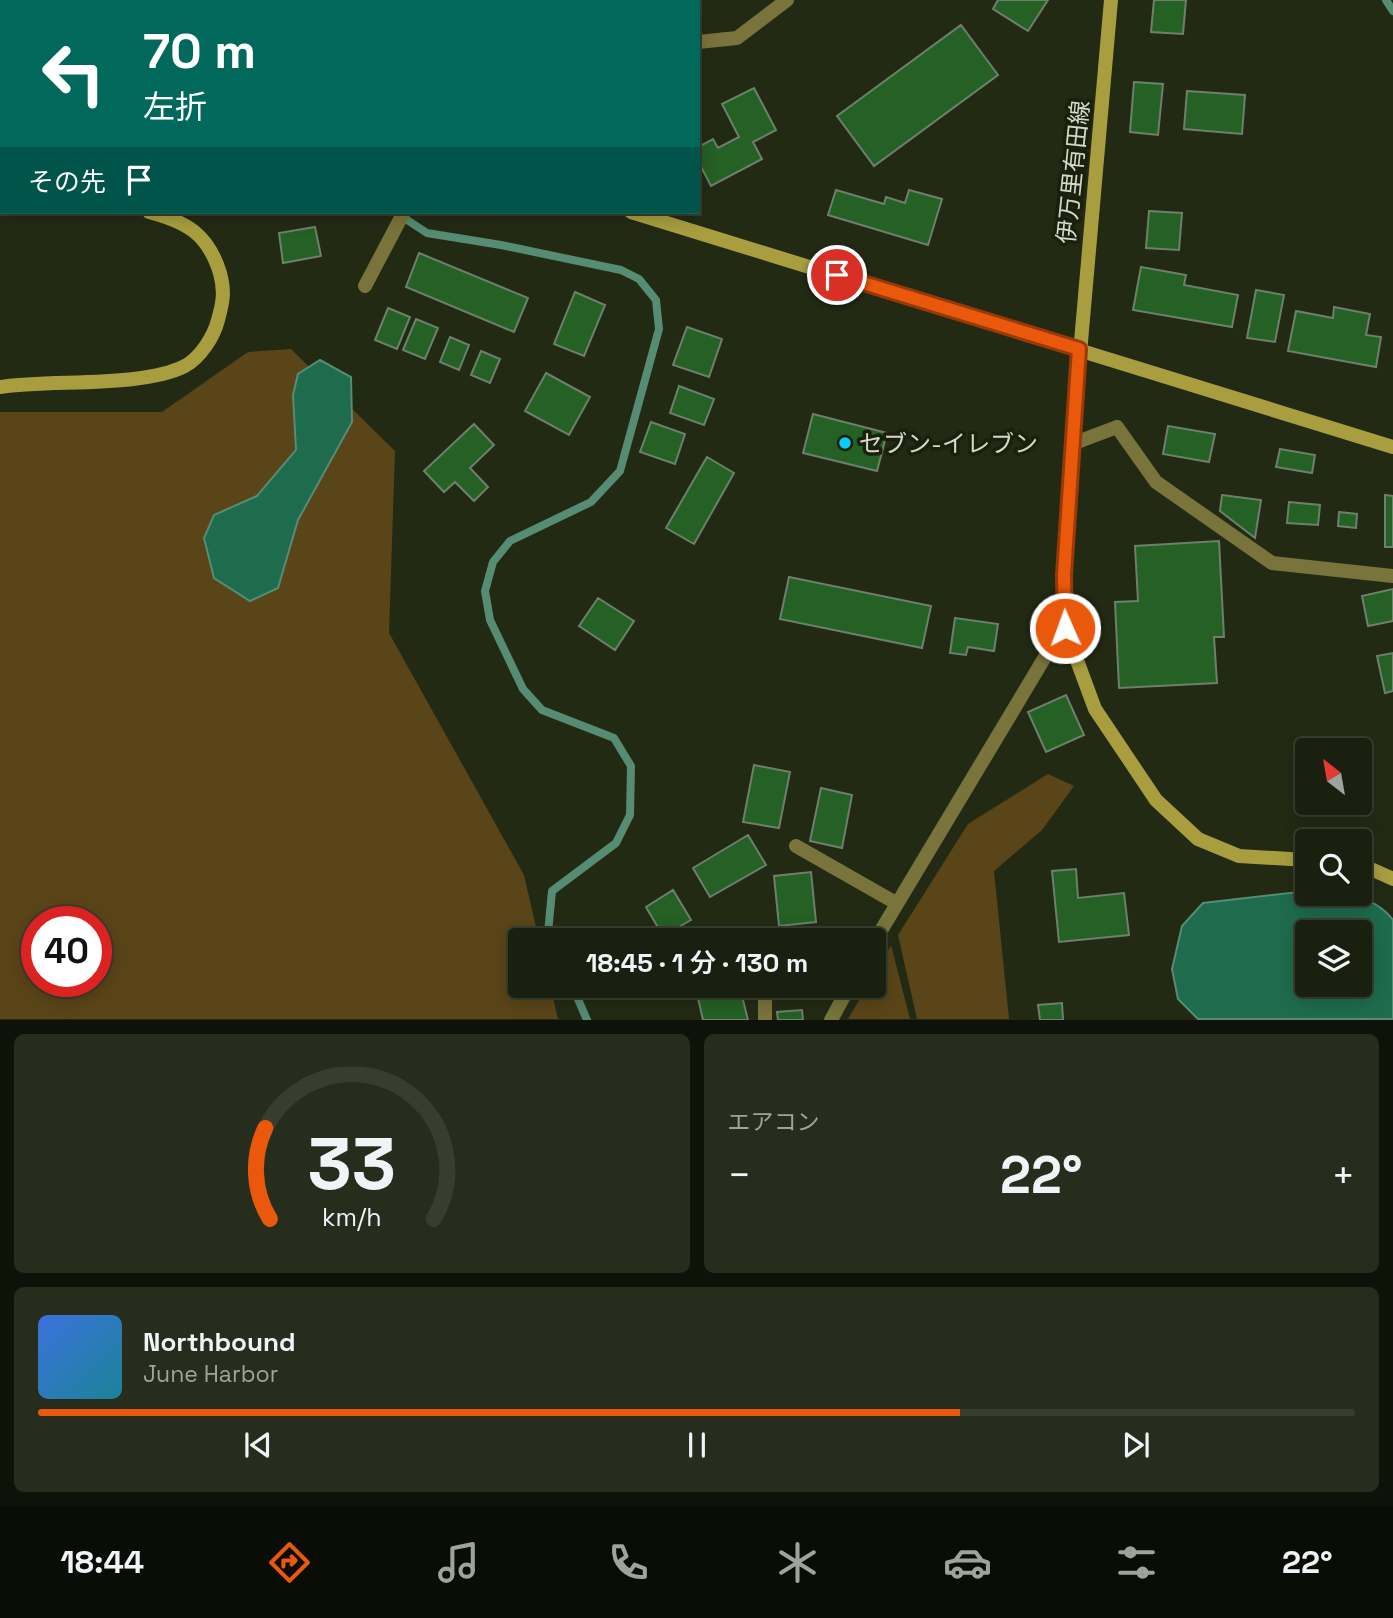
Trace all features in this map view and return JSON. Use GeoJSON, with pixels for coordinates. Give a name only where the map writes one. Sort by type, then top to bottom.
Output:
{"type":"FeatureCollection","features":[{"type":"Feature","properties":{"kind":"street"},"geometry":{"type":"LineString","coordinates":[[700,42],[737,38],[787,0]]}},
{"type":"Feature","properties":{"kind":"street","name":"伊万里有田線"},"geometry":{"type":"LineString","coordinates":[[1111,0],[1072,444],[1064,575],[1065,628],[1095,709],[1156,800],[1198,839],[1239,856],[1295,859]]}},
{"type":"Feature","properties":{"kind":"street"},"geometry":{"type":"LineString","coordinates":[[0,387],[36,382],[148,378],[187,365],[214,336],[226,292],[213,251],[181,220],[157,214]]}},
{"type":"Feature","properties":{"kind":"street"},"geometry":{"type":"LineString","coordinates":[[365,286],[403,214]]}},
{"type":"Feature","properties":{"kind":"street"},"geometry":{"type":"LineString","coordinates":[[638,214],[1393,447]]}},
{"type":"Feature","properties":{"kind":"street"},"geometry":{"type":"LineString","coordinates":[[1072,444],[1116,426],[1156,482],[1272,563],[1393,576]]}},
{"type":"Feature","properties":{"kind":"street"},"geometry":{"type":"LineString","coordinates":[[882,928],[1065,628]]}},
{"type":"Feature","properties":{"kind":"street"},"geometry":{"type":"LineString","coordinates":[[796,846],[896,903]]}},
{"type":"Feature","properties":{"kind":"street"},"geometry":{"type":"LineString","coordinates":[[1372,869],[1393,879]]}},
{"type":"Feature","properties":{"kind":"street"},"geometry":{"type":"LineString","coordinates":[[765,998],[765,1020]]}},
{"type":"Feature","properties":{"kind":"street"},"geometry":{"type":"LineString","coordinates":[[831,1020],[843,998]]}},
{"type":"Feature","properties":{"kind":"shaded area"},"geometry":{"type":"Polygon","coordinates":[[[291,349],[395,451],[389,633],[524,875],[536,928],[508,928],[508,998],[553,998],[558,1019],[0,1019],[0,412],[162,412],[248,352],[291,349]]]}},
{"type":"Feature","properties":{"kind":"shaded area"},"geometry":{"type":"Polygon","coordinates":[[[320,360],[351,377],[352,422],[298,520],[278,588],[250,601],[214,578],[204,538],[214,515],[257,496],[296,450],[293,395],[298,374],[320,360]]]}},
{"type":"Feature","properties":{"kind":"shaded area"},"geometry":{"type":"Polygon","coordinates":[[[1048,774],[1074,786],[1042,830],[994,871],[1009,1019],[917,1019],[898,935],[968,824],[1048,774]]]}},
{"type":"Feature","properties":{"kind":"shaded area"},"geometry":{"type":"Polygon","coordinates":[[[1295,892],[1295,906],[1372,906],[1372,902],[1393,920],[1393,1019],[1198,1019],[1178,999],[1172,969],[1182,926],[1203,903],[1295,892]]]}},
{"type":"Feature","properties":{"kind":"shaded area"},"geometry":{"type":"Polygon","coordinates":[[[891,945],[910,1019],[848,1019],[860,998],[886,998],[886,954],[891,945]]]}},
{"type":"Feature","properties":{"kind":"building"},"geometry":{"type":"Polygon","coordinates":[[[998,0],[1048,0],[1028,31],[993,9],[998,0]]]}},
{"type":"Feature","properties":{"kind":"building"},"geometry":{"type":"Polygon","coordinates":[[[1154,0],[1186,0],[1183,34],[1151,32],[1154,0]]]}},
{"type":"Feature","properties":{"kind":"building"},"geometry":{"type":"Polygon","coordinates":[[[961,25],[998,75],[874,166],[837,116],[961,25]]]}},
{"type":"Feature","properties":{"kind":"building"},"geometry":{"type":"Polygon","coordinates":[[[1134,82],[1163,84],[1158,135],[1130,132],[1134,82]]]}},
{"type":"Feature","properties":{"kind":"building"},"geometry":{"type":"Polygon","coordinates":[[[754,88],[776,130],[753,142],[762,159],[711,186],[700,165],[700,146],[713,139],[718,148],[739,137],[722,104],[754,88]]]}},
{"type":"Feature","properties":{"kind":"building"},"geometry":{"type":"Polygon","coordinates":[[[1187,91],[1245,95],[1242,134],[1184,129],[1187,91]]]}},
{"type":"Feature","properties":{"kind":"building"},"geometry":{"type":"Polygon","coordinates":[[[836,190],[884,204],[886,197],[905,203],[909,190],[942,199],[928,245],[828,215],[836,190]]]}},
{"type":"Feature","properties":{"kind":"building"},"geometry":{"type":"Polygon","coordinates":[[[1149,211],[1182,213],[1179,250],[1146,248],[1149,211]]]}},
{"type":"Feature","properties":{"kind":"building"},"geometry":{"type":"Polygon","coordinates":[[[315,227],[321,256],[283,263],[279,233],[315,227]]]}},
{"type":"Feature","properties":{"kind":"building"},"geometry":{"type":"Polygon","coordinates":[[[419,253],[528,298],[514,332],[406,287],[419,253]]]}},
{"type":"Feature","properties":{"kind":"building"},"geometry":{"type":"Polygon","coordinates":[[[1141,267],[1186,275],[1184,285],[1238,295],[1232,327],[1133,310],[1141,267]]]}},
{"type":"Feature","properties":{"kind":"building"},"geometry":{"type":"Polygon","coordinates":[[[1256,290],[1284,295],[1275,342],[1247,338],[1256,290]]]}},
{"type":"Feature","properties":{"kind":"building"},"geometry":{"type":"Polygon","coordinates":[[[575,292],[605,305],[584,356],[554,344],[575,292]]]}},
{"type":"Feature","properties":{"kind":"building"},"geometry":{"type":"Polygon","coordinates":[[[1334,307],[1370,314],[1366,335],[1381,337],[1376,367],[1288,351],[1296,311],[1333,318],[1334,307]]]}},
{"type":"Feature","properties":{"kind":"building"},"geometry":{"type":"Polygon","coordinates":[[[388,308],[410,317],[397,349],[375,340],[388,308]]]}},
{"type":"Feature","properties":{"kind":"building"},"geometry":{"type":"Polygon","coordinates":[[[416,319],[438,328],[425,359],[403,350],[416,319]]]}},
{"type":"Feature","properties":{"kind":"building"},"geometry":{"type":"Polygon","coordinates":[[[687,327],[722,339],[709,377],[673,365],[687,327]]]}},
{"type":"Feature","properties":{"kind":"building"},"geometry":{"type":"Polygon","coordinates":[[[450,337],[469,345],[459,370],[440,362],[450,337]]]}},
{"type":"Feature","properties":{"kind":"building"},"geometry":{"type":"Polygon","coordinates":[[[481,351],[500,359],[490,383],[471,375],[481,351]]]}},
{"type":"Feature","properties":{"kind":"building"},"geometry":{"type":"Polygon","coordinates":[[[546,373],[590,397],[569,435],[525,411],[546,373]]]}},
{"type":"Feature","properties":{"kind":"building"},"geometry":{"type":"Polygon","coordinates":[[[679,386],[714,399],[704,425],[670,413],[679,386]]]}},
{"type":"Feature","properties":{"kind":"building","name":"セブン-イレブン"},"geometry":{"type":"Polygon","coordinates":[[[813,414],[887,433],[877,471],[803,453],[813,414]]]}},
{"type":"Feature","properties":{"kind":"building"},"geometry":{"type":"Polygon","coordinates":[[[651,422],[685,434],[675,464],[640,452],[651,422]]]}},
{"type":"Feature","properties":{"kind":"building"},"geometry":{"type":"Polygon","coordinates":[[[474,424],[494,445],[470,468],[488,487],[474,501],[455,482],[444,492],[424,471],[474,424]]]}},
{"type":"Feature","properties":{"kind":"building"},"geometry":{"type":"Polygon","coordinates":[[[1168,426],[1215,434],[1209,462],[1163,454],[1168,426]]]}},
{"type":"Feature","properties":{"kind":"building"},"geometry":{"type":"Polygon","coordinates":[[[1280,449],[1315,455],[1312,473],[1276,467],[1280,449]]]}},
{"type":"Feature","properties":{"kind":"building"},"geometry":{"type":"Polygon","coordinates":[[[707,457],[734,473],[694,544],[666,528],[707,457]]]}},
{"type":"Feature","properties":{"kind":"building"},"geometry":{"type":"Polygon","coordinates":[[[1222,495],[1261,500],[1255,538],[1220,511],[1222,495]]]}},
{"type":"Feature","properties":{"kind":"building"},"geometry":{"type":"Polygon","coordinates":[[[1385,495],[1393,496],[1393,547],[1385,547],[1385,495]]]}},
{"type":"Feature","properties":{"kind":"building"},"geometry":{"type":"Polygon","coordinates":[[[1289,502],[1320,505],[1318,525],[1287,523],[1289,502]]]}},
{"type":"Feature","properties":{"kind":"building"},"geometry":{"type":"Polygon","coordinates":[[[1339,512],[1357,514],[1356,528],[1338,526],[1339,512]]]}},
{"type":"Feature","properties":{"kind":"building"},"geometry":{"type":"Polygon","coordinates":[[[1219,541],[1224,637],[1214,637],[1217,683],[1119,688],[1115,602],[1138,601],[1135,546],[1219,541]]]}},
{"type":"Feature","properties":{"kind":"building"},"geometry":{"type":"Polygon","coordinates":[[[789,577],[931,606],[922,648],[780,619],[789,577]]]}},
{"type":"Feature","properties":{"kind":"building"},"geometry":{"type":"Polygon","coordinates":[[[1393,589],[1393,621],[1368,626],[1362,596],[1393,589]]]}},
{"type":"Feature","properties":{"kind":"building"},"geometry":{"type":"Polygon","coordinates":[[[598,598],[634,621],[615,650],[579,626],[598,598]]]}},
{"type":"Feature","properties":{"kind":"building"},"geometry":{"type":"Polygon","coordinates":[[[955,618],[998,624],[994,651],[968,647],[966,655],[950,653],[955,618]]]}},
{"type":"Feature","properties":{"kind":"building"},"geometry":{"type":"Polygon","coordinates":[[[1393,653],[1393,691],[1385,693],[1377,656],[1393,653]]]}},
{"type":"Feature","properties":{"kind":"building"},"geometry":{"type":"Polygon","coordinates":[[[1066,695],[1084,735],[1046,752],[1028,712],[1066,695]]]}},
{"type":"Feature","properties":{"kind":"building"},"geometry":{"type":"Polygon","coordinates":[[[754,765],[790,772],[779,828],[743,822],[754,765]]]}},
{"type":"Feature","properties":{"kind":"building"},"geometry":{"type":"Polygon","coordinates":[[[821,788],[852,795],[842,848],[810,841],[821,788]]]}},
{"type":"Feature","properties":{"kind":"building"},"geometry":{"type":"Polygon","coordinates":[[[748,835],[766,865],[710,897],[693,868],[748,835]]]}},
{"type":"Feature","properties":{"kind":"building"},"geometry":{"type":"Polygon","coordinates":[[[1076,869],[1078,898],[1124,893],[1129,935],[1059,942],[1052,871],[1076,869]]]}},
{"type":"Feature","properties":{"kind":"building"},"geometry":{"type":"Polygon","coordinates":[[[811,872],[816,922],[779,926],[774,876],[811,872]]]}},
{"type":"Feature","properties":{"kind":"building"},"geometry":{"type":"Polygon","coordinates":[[[673,890],[691,920],[677,928],[658,928],[646,907],[673,890]]]}},
{"type":"Feature","properties":{"kind":"building"},"geometry":{"type":"Polygon","coordinates":[[[698,998],[742,998],[748,1020],[703,1020],[698,998]]]}},
{"type":"Feature","properties":{"kind":"building"},"geometry":{"type":"Polygon","coordinates":[[[1062,1003],[1063,1020],[1040,1020],[1038,1005],[1062,1003]]]}},
{"type":"Feature","properties":{"kind":"building"},"geometry":{"type":"Polygon","coordinates":[[[802,1010],[803,1020],[778,1020],[777,1012],[802,1010]]]}},
{"type":"Feature","properties":{"kind":"waterway"},"geometry":{"type":"LineString","coordinates":[[1386,0],[1393,11]]}},
{"type":"Feature","properties":{"kind":"waterway"},"geometry":{"type":"LineString","coordinates":[[398,214],[427,233],[621,270],[639,279],[656,300],[659,329],[620,471],[591,502],[510,541],[493,562],[485,591],[490,620],[523,689],[542,710],[614,738],[631,766],[630,815],[616,843],[552,891],[548,928]]}},
{"type":"Feature","properties":{"kind":"waterway"},"geometry":{"type":"LineString","coordinates":[[578,998],[587,1020]]}},
{"type":"Feature","properties":{"kind":"place","name":"セブン-イレブン"},"geometry":{"type":"Point","coordinates":[845,443]}},
{"type":"Feature","properties":{"kind":"route"},"geometry":{"type":"LineString","coordinates":[[837,275],[1079,349],[1064,575],[1065,628]]}}]}
